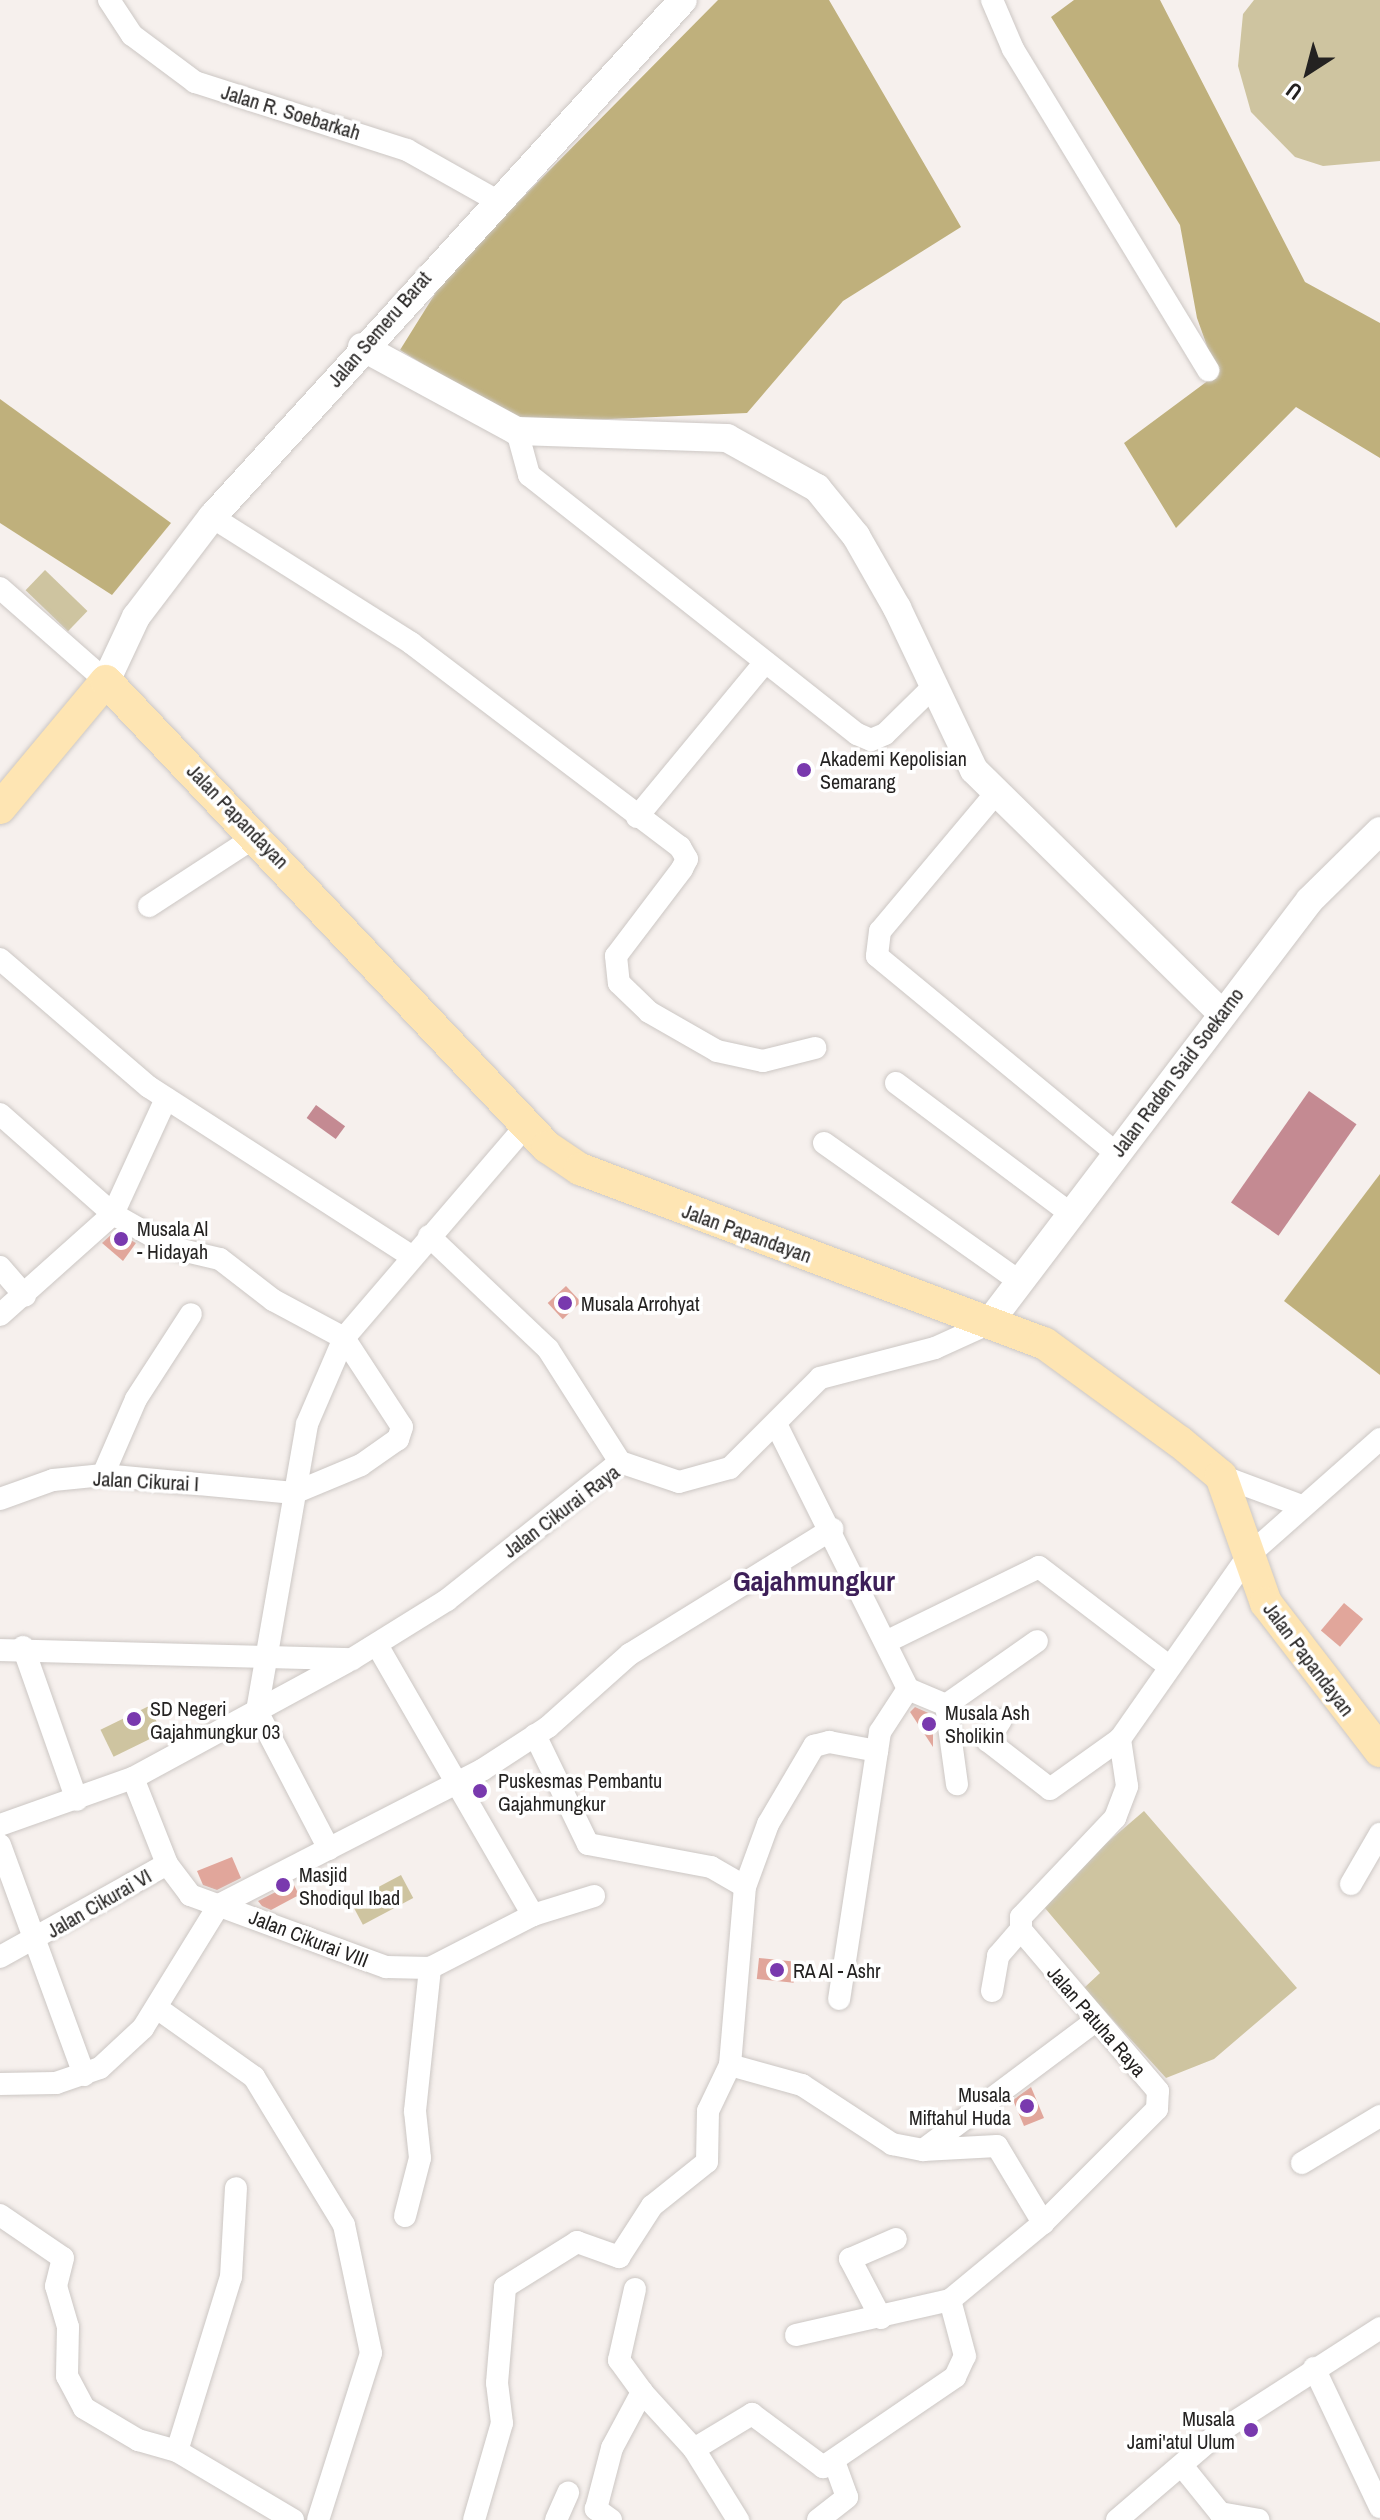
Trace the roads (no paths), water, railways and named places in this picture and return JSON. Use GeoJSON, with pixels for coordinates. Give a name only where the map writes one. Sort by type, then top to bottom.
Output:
{"type":"FeatureCollection","features":[{"type":"Feature","properties":{"kind":"main road"},"geometry":{"type":"LineString","coordinates":[[0,808],[106,681]]}},
{"type":"Feature","properties":{"kind":"main road","name":"Jalan Papandayan"},"geometry":{"type":"LineString","coordinates":[[106,681],[258,835],[524,1128],[580,1169],[1044,1343],[1221,1476],[1266,1603],[1380,1751]]}},
{"type":"Feature","properties":{"kind":"street","name":"Jalan R. Soebarkah"},"geometry":{"type":"LineString","coordinates":[[109,0],[132,35],[195,82],[407,150],[494,199]]}},
{"type":"Feature","properties":{"kind":"street","name":"Jalan Semeru Barat"},"geometry":{"type":"LineString","coordinates":[[106,681],[136,617],[212,517],[494,199],[683,0]]}},
{"type":"Feature","properties":{"kind":"street"},"geometry":{"type":"LineString","coordinates":[[992,0],[1013,49],[1208,370]]}},
{"type":"Feature","properties":{"kind":"street"},"geometry":{"type":"LineString","coordinates":[[362,347],[517,431],[684,431],[727,438],[776,461],[817,488],[856,536],[974,770],[1221,1013]]}},
{"type":"Feature","properties":{"kind":"street"},"geometry":{"type":"LineString","coordinates":[[517,431],[529,475],[765,662],[871,740],[931,689]]}},
{"type":"Feature","properties":{"kind":"street"},"geometry":{"type":"LineString","coordinates":[[212,517],[411,643],[687,859],[622,940],[619,983],[649,1012],[717,1051],[763,1061],[815,1048]]}},
{"type":"Feature","properties":{"kind":"street","name":"Jalan Papandayan"},"geometry":{"type":"LineString","coordinates":[[0,588],[106,681]]}},
{"type":"Feature","properties":{"kind":"street"},"geometry":{"type":"LineString","coordinates":[[637,817],[765,662]]}},
{"type":"Feature","properties":{"kind":"street"},"geometry":{"type":"LineString","coordinates":[[996,793],[880,931],[877,956],[1115,1152]]}},
{"type":"Feature","properties":{"kind":"street","name":"Jalan Raden Said Soekarno"},"geometry":{"type":"LineString","coordinates":[[988,1324],[1221,1013],[1323,885],[1380,831]]}},
{"type":"Feature","properties":{"kind":"street"},"geometry":{"type":"LineString","coordinates":[[149,906],[258,835]]}},
{"type":"Feature","properties":{"kind":"street"},"geometry":{"type":"LineString","coordinates":[[0,959],[166,1099],[410,1255]]}},
{"type":"Feature","properties":{"kind":"street"},"geometry":{"type":"LineString","coordinates":[[896,1083],[1071,1214]]}},
{"type":"Feature","properties":{"kind":"street"},"geometry":{"type":"LineString","coordinates":[[0,1315],[25,1296],[113,1214],[166,1099]]}},
{"type":"Feature","properties":{"kind":"street"},"geometry":{"type":"LineString","coordinates":[[0,1114],[113,1214],[173,1248],[220,1259],[273,1300],[344,1338],[402,1433],[361,1465],[294,1493]]}},
{"type":"Feature","properties":{"kind":"street"},"geometry":{"type":"LineString","coordinates":[[329,1849],[257,1711],[261,1660],[319,1385],[344,1338],[410,1255],[524,1128]]}},
{"type":"Feature","properties":{"kind":"street"},"geometry":{"type":"LineString","coordinates":[[824,1143],[1019,1281]]}},
{"type":"Feature","properties":{"kind":"street"},"geometry":{"type":"LineString","coordinates":[[429,1236],[548,1349],[620,1462]]}},
{"type":"Feature","properties":{"kind":"street"},"geometry":{"type":"LineString","coordinates":[[0,1267],[25,1296]]}},
{"type":"Feature","properties":{"kind":"street"},"geometry":{"type":"LineString","coordinates":[[103,1475],[136,1399],[191,1314]]}},
{"type":"Feature","properties":{"kind":"street","name":"Jalan Cikurai Raya"},"geometry":{"type":"LineString","coordinates":[[0,1825],[133,1778],[377,1645],[447,1600],[620,1462],[679,1482],[730,1468],[777,1426],[820,1378],[935,1348],[988,1324]]}},
{"type":"Feature","properties":{"kind":"street"},"geometry":{"type":"LineString","coordinates":[[777,1426],[888,1641],[908,1689],[946,1705]]}},
{"type":"Feature","properties":{"kind":"street"},"geometry":{"type":"LineString","coordinates":[[1001,1720],[988,1741],[1050,1789],[1120,1739],[1167,1665],[1249,1555],[1299,1505],[1380,1439]]}},
{"type":"Feature","properties":{"kind":"street","name":"Jalan Cikurai I"},"geometry":{"type":"LineString","coordinates":[[0,1499],[53,1480],[103,1475],[294,1493]]}},
{"type":"Feature","properties":{"kind":"street"},"geometry":{"type":"LineString","coordinates":[[1221,1476],[1299,1505]]}},
{"type":"Feature","properties":{"kind":"street"},"geometry":{"type":"LineString","coordinates":[[0,2084],[29,2087],[84,2075],[126,2046],[157,2008],[219,1905],[460,1781],[535,1735],[630,1654],[832,1529]]}},
{"type":"Feature","properties":{"kind":"street"},"geometry":{"type":"LineString","coordinates":[[888,1641],[1039,1567],[1167,1665]]}},
{"type":"Feature","properties":{"kind":"street"},"geometry":{"type":"LineString","coordinates":[[946,1705],[1037,1641]]}},
{"type":"Feature","properties":{"kind":"street"},"geometry":{"type":"LineString","coordinates":[[377,1645],[460,1781],[533,1915]]}},
{"type":"Feature","properties":{"kind":"street"},"geometry":{"type":"LineString","coordinates":[[23,1647],[77,1800]]}},
{"type":"Feature","properties":{"kind":"street","name":"Jalan Cikurai Raya"},"geometry":{"type":"LineString","coordinates":[[0,1650],[23,1647],[261,1660],[352,1659]]}},
{"type":"Feature","properties":{"kind":"street"},"geometry":{"type":"LineString","coordinates":[[839,1999],[877,1751],[887,1714],[908,1689]]}},
{"type":"Feature","properties":{"kind":"street"},"geometry":{"type":"LineString","coordinates":[[946,1705],[957,1784]]}},
{"type":"Feature","properties":{"kind":"street"},"geometry":{"type":"LineString","coordinates":[[535,1735],[588,1844],[711,1867],[745,1887]]}},
{"type":"Feature","properties":{"kind":"street"},"geometry":{"type":"LineString","coordinates":[[992,1991],[998,1956],[1021,1930],[1027,1904],[1125,1800],[1120,1739]]}},
{"type":"Feature","properties":{"kind":"street"},"geometry":{"type":"LineString","coordinates":[[474,2520],[502,2423],[505,2287],[577,2242],[619,2257],[652,2206],[707,2162],[708,2111],[730,2065],[745,1887],[768,1824],[814,1746],[877,1751]]}},
{"type":"Feature","properties":{"kind":"street","name":"Jalan Cikurai VIII"},"geometry":{"type":"LineString","coordinates":[[133,1778],[167,1864],[190,1895],[361,1960],[430,1968]]}},
{"type":"Feature","properties":{"kind":"street"},"geometry":{"type":"LineString","coordinates":[[1351,1884],[1380,1834]]}},
{"type":"Feature","properties":{"kind":"street","name":"Jalan Cikurai VI"},"geometry":{"type":"LineString","coordinates":[[0,1845],[31,1941],[84,2075]]}},
{"type":"Feature","properties":{"kind":"street","name":"Jalan Cikurai VI"},"geometry":{"type":"LineString","coordinates":[[0,1957],[167,1864]]}},
{"type":"Feature","properties":{"kind":"street"},"geometry":{"type":"LineString","coordinates":[[405,2216],[420,2158],[415,2111],[430,1968],[533,1915],[594,1896]]}},
{"type":"Feature","properties":{"kind":"street","name":"Jalan Patuha Raya"},"geometry":{"type":"LineString","coordinates":[[950,2300],[1043,2223],[1160,2099],[1021,1930]]}},
{"type":"Feature","properties":{"kind":"street"},"geometry":{"type":"LineString","coordinates":[[157,2008],[254,2077],[344,2225],[371,2353],[318,2520]]}},
{"type":"Feature","properties":{"kind":"street"},"geometry":{"type":"LineString","coordinates":[[923,2150],[1094,2022]]}},
{"type":"Feature","properties":{"kind":"street"},"geometry":{"type":"LineString","coordinates":[[730,2065],[802,2085],[892,2144],[923,2150],[997,2146],[1043,2223]]}},
{"type":"Feature","properties":{"kind":"street"},"geometry":{"type":"LineString","coordinates":[[1302,2163],[1380,2116]]}},
{"type":"Feature","properties":{"kind":"street"},"geometry":{"type":"LineString","coordinates":[[177,2451],[231,2277],[236,2188]]}},
{"type":"Feature","properties":{"kind":"street"},"geometry":{"type":"LineString","coordinates":[[0,2215],[63,2258],[56,2286],[68,2327],[67,2376],[84,2408],[138,2440],[177,2451],[293,2520]]}},
{"type":"Feature","properties":{"kind":"street"},"geometry":{"type":"LineString","coordinates":[[881,2318],[850,2259],[896,2239]]}},
{"type":"Feature","properties":{"kind":"street"},"geometry":{"type":"LineString","coordinates":[[635,2289],[619,2360],[642,2392],[694,2449],[738,2520]]}},
{"type":"Feature","properties":{"kind":"street"},"geometry":{"type":"LineString","coordinates":[[694,2449],[752,2414],[816,2465],[834,2462],[955,2377],[965,2356],[950,2300],[796,2335]]}},
{"type":"Feature","properties":{"kind":"street"},"geometry":{"type":"LineString","coordinates":[[1117,2520],[1183,2467],[1222,2430],[1380,2328]]}},
{"type":"Feature","properties":{"kind":"street"},"geometry":{"type":"LineString","coordinates":[[1314,2368],[1380,2507]]}},
{"type":"Feature","properties":{"kind":"street"},"geometry":{"type":"LineString","coordinates":[[611,2520],[596,2509],[612,2448],[642,2392]]}},
{"type":"Feature","properties":{"kind":"street"},"geometry":{"type":"LineString","coordinates":[[818,2520],[847,2497],[834,2462]]}},
{"type":"Feature","properties":{"kind":"street"},"geometry":{"type":"LineString","coordinates":[[1183,2467],[1220,2513],[1258,2520]]}},
{"type":"Feature","properties":{"kind":"street"},"geometry":{"type":"LineString","coordinates":[[556,2520],[568,2493]]}},
{"type":"Feature","properties":{"kind":"place","name":"Akademi Kepolisian Semarang"},"geometry":{"type":"Point","coordinates":[804,770]}},
{"type":"Feature","properties":{"kind":"place","name":"Musala Al - Hidayah"},"geometry":{"type":"Point","coordinates":[121,1239]}},
{"type":"Feature","properties":{"kind":"place","name":"Musala Arrohyat"},"geometry":{"type":"Point","coordinates":[565,1303]}},
{"type":"Feature","properties":{"kind":"place","name":"SD Negeri Gajahmungkur 03"},"geometry":{"type":"Point","coordinates":[134,1719]}},
{"type":"Feature","properties":{"kind":"place","name":"Musala Ash Sholikin"},"geometry":{"type":"Point","coordinates":[929,1724]}},
{"type":"Feature","properties":{"kind":"place","name":"Puskesmas Pembantu Gajahmungkur"},"geometry":{"type":"Point","coordinates":[480,1791]}},
{"type":"Feature","properties":{"kind":"place","name":"Masjid Shodiqul Ibad"},"geometry":{"type":"Point","coordinates":[283,1885]}},
{"type":"Feature","properties":{"kind":"place","name":"RA Al - Ashr"},"geometry":{"type":"Point","coordinates":[777,1970]}},
{"type":"Feature","properties":{"kind":"place","name":"Musala Miftahul Huda"},"geometry":{"type":"Point","coordinates":[1027,2106]}},
{"type":"Feature","properties":{"kind":"place","name":"Musala Jami'atul Ulum"},"geometry":{"type":"Point","coordinates":[1251,2430]}},
{"type":"Feature","properties":{"kind":"district","name":"Gajahmungkur"},"geometry":{"type":"Point","coordinates":[814,1581]}}]}
